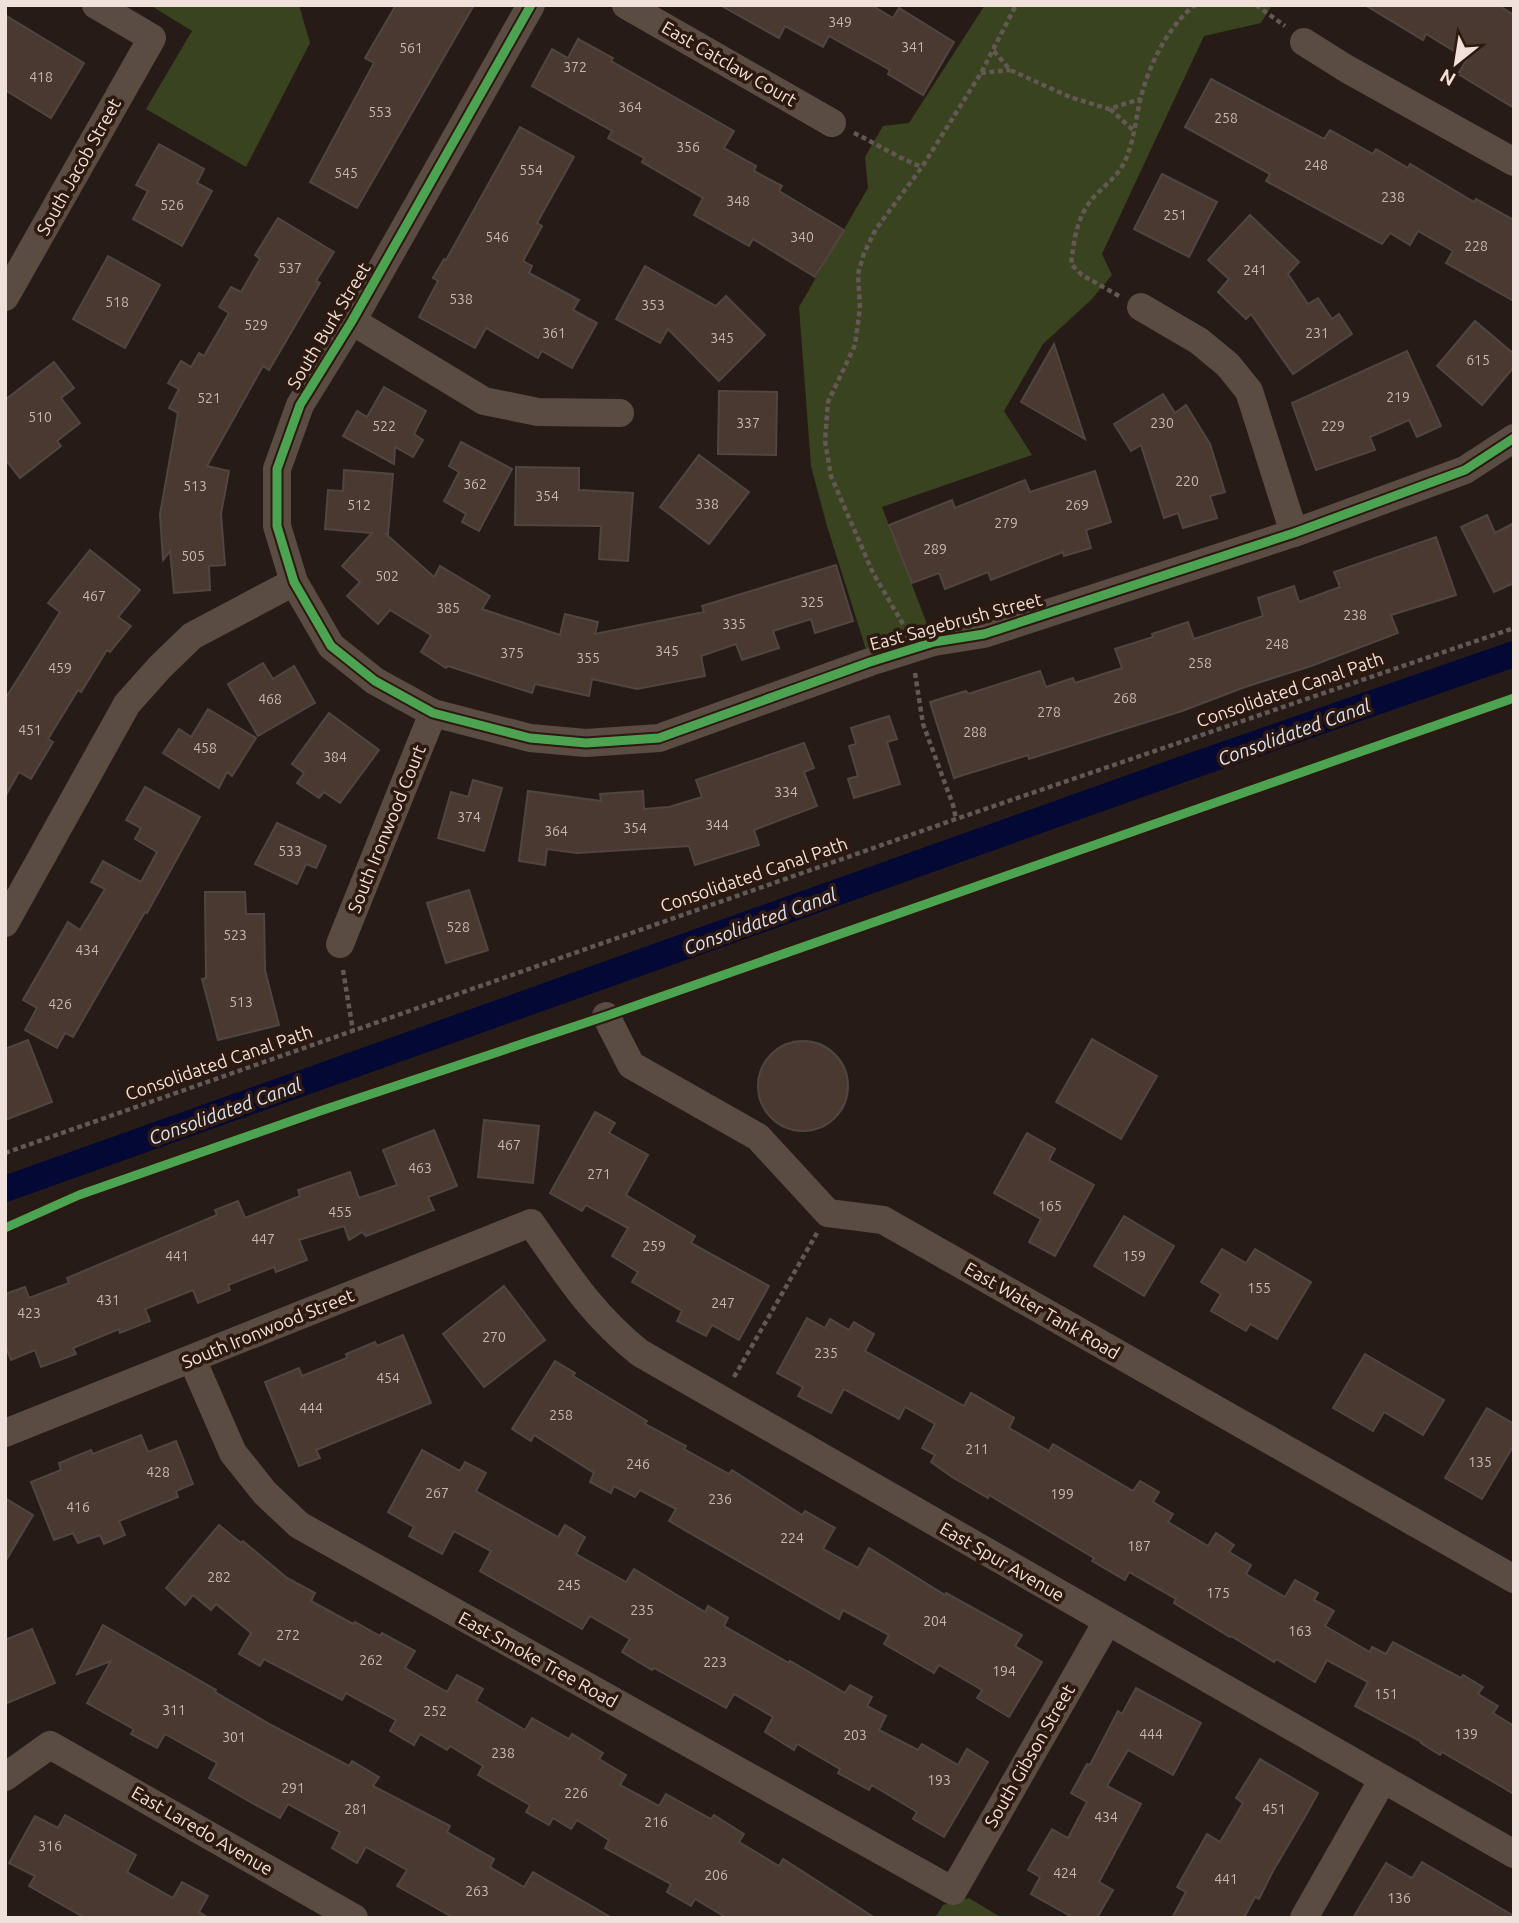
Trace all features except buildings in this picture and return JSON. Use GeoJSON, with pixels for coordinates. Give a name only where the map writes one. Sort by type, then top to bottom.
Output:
{"type":"FeatureCollection","features":[{"type":"Feature","properties":{"kind":"street","name":"South Jacob Street"},"geometry":{"type":"LineString","coordinates":[[5,298],[152,37],[96,5]]}},
{"type":"Feature","properties":{"kind":"street","name":"South Burk Street"},"geometry":{"type":"LineString","coordinates":[[433,713],[375,681],[331,646],[294,582],[277,526],[277,470],[300,405],[352,321],[531,5]]}},
{"type":"Feature","properties":{"kind":"street","name":"East Catclaw Court"},"geometry":{"type":"LineString","coordinates":[[626,5],[832,122]]}},
{"type":"Feature","properties":{"kind":"street"},"geometry":{"type":"LineString","coordinates":[[1304,43],[1514,162]]}},
{"type":"Feature","properties":{"kind":"street"},"geometry":{"type":"LineString","coordinates":[[1140,307],[1199,341],[1228,365],[1248,391],[1294,533]]}},
{"type":"Feature","properties":{"kind":"street"},"geometry":{"type":"LineString","coordinates":[[352,321],[484,401],[538,412],[620,413]]}},
{"type":"Feature","properties":{"kind":"street","name":"East Sagebrush Street"},"geometry":{"type":"LineString","coordinates":[[433,713],[530,738],[586,743],[659,738],[912,649],[934,642],[984,634],[1294,533],[1465,470],[1514,438]]}},
{"type":"Feature","properties":{"kind":"street"},"geometry":{"type":"LineString","coordinates":[[5,923],[127,704],[192,636],[294,582]]}},
{"type":"Feature","properties":{"kind":"street","name":"South Ironwood Court"},"geometry":{"type":"LineString","coordinates":[[340,944],[433,713]]}},
{"type":"Feature","properties":{"kind":"street"},"geometry":{"type":"LineString","coordinates":[[606,1016],[631,1065],[758,1137],[828,1213]]}},
{"type":"Feature","properties":{"kind":"street","name":"East Water Tank Road"},"geometry":{"type":"LineString","coordinates":[[828,1213],[883,1220],[1514,1579]]}},
{"type":"Feature","properties":{"kind":"street","name":"East Spur Avenue"},"geometry":{"type":"LineString","coordinates":[[531,1223],[589,1306],[613,1332],[640,1353],[1514,1854]]}},
{"type":"Feature","properties":{"kind":"street","name":"South Ironwood Street"},"geometry":{"type":"LineString","coordinates":[[5,1433],[531,1223]]}},
{"type":"Feature","properties":{"kind":"street","name":"East Smoke Tree Road"},"geometry":{"type":"LineString","coordinates":[[192,1359],[233,1453],[265,1493],[299,1525],[953,1891]]}},
{"type":"Feature","properties":{"kind":"street","name":"South Gibson Street"},"geometry":{"type":"LineString","coordinates":[[953,1891],[1107,1622]]}},
{"type":"Feature","properties":{"kind":"street","name":"East Laredo Avenue"},"geometry":{"type":"LineString","coordinates":[[5,1776],[50,1745],[354,1918]]}},
{"type":"Feature","properties":{"kind":"street"},"geometry":{"type":"LineString","coordinates":[[1304,1918],[1384,1779]]}},
{"type":"Feature","properties":{"kind":"path"},"geometry":{"type":"LineString","coordinates":[[956,820],[923,724],[912,649],[903,622],[873,573],[843,508],[831,476],[825,441],[828,402],[855,345],[860,308],[858,274],[864,253],[876,229],[922,167],[981,73],[1016,5]]}},
{"type":"Feature","properties":{"kind":"path"},"geometry":{"type":"LineString","coordinates":[[1140,307],[1106,290],[1082,275],[1071,264],[1075,232],[1090,202],[1123,164],[1134,131],[1140,99],[1170,31],[1195,5]]}},
{"type":"Feature","properties":{"kind":"path"},"geometry":{"type":"LineString","coordinates":[[1256,5],[1304,43]]}},
{"type":"Feature","properties":{"kind":"path"},"geometry":{"type":"LineString","coordinates":[[994,51],[1010,70],[1070,97],[1109,109],[1134,131]]}},
{"type":"Feature","properties":{"kind":"path"},"geometry":{"type":"LineString","coordinates":[[981,73],[1010,70]]}},
{"type":"Feature","properties":{"kind":"path"},"geometry":{"type":"LineString","coordinates":[[1109,109],[1140,99]]}},
{"type":"Feature","properties":{"kind":"path"},"geometry":{"type":"LineString","coordinates":[[832,122],[879,145],[902,160],[922,167]]}},
{"type":"Feature","properties":{"kind":"path"},"geometry":{"type":"LineString","coordinates":[[5,1228],[79,1195],[606,1016],[1514,698]]}},
{"type":"Feature","properties":{"kind":"path"},"geometry":{"type":"LineString","coordinates":[[340,944],[346,999],[353,1031]]}},
{"type":"Feature","properties":{"kind":"path"},"geometry":{"type":"LineString","coordinates":[[721,1399],[828,1213]]}},
{"type":"Feature","properties":{"kind":"green space"},"geometry":{"type":"Polygon","coordinates":[[[150,5],[299,5],[310,43],[246,167],[146,109],[192,31],[150,5]]]}},
{"type":"Feature","properties":{"kind":"green space"},"geometry":{"type":"Polygon","coordinates":[[[985,5],[1272,5],[1261,23],[1204,36],[1102,254],[1112,275],[1091,300],[1043,344],[1004,411],[1032,455],[882,507],[934,642],[870,662],[811,466],[799,307],[868,188],[865,157],[883,126],[909,123],[985,5]]]}},
{"type":"Feature","properties":{"kind":"green space"},"geometry":{"type":"Polygon","coordinates":[[[969,1898],[1002,1918],[935,1918],[943,1905],[969,1898]]]}},
{"type":"Feature","properties":{"kind":"waterway","name":"Consolidated Canal"},"geometry":{"type":"LineString","coordinates":[[5,1189],[1183,769],[1514,654]]}},
{"type":"Feature","properties":{"kind":"cycle path"},"geometry":{"type":"LineString","coordinates":[[531,5],[352,321],[300,405],[277,469],[277,526],[294,582],[331,646],[375,681],[433,713],[530,738],[586,743],[659,738],[870,662],[934,642],[984,634],[1294,533],[1465,470],[1514,438]]}},
{"type":"Feature","properties":{"kind":"cycle path"},"geometry":{"type":"LineString","coordinates":[[5,1228],[79,1195],[606,1016],[1514,698]]}}]}
